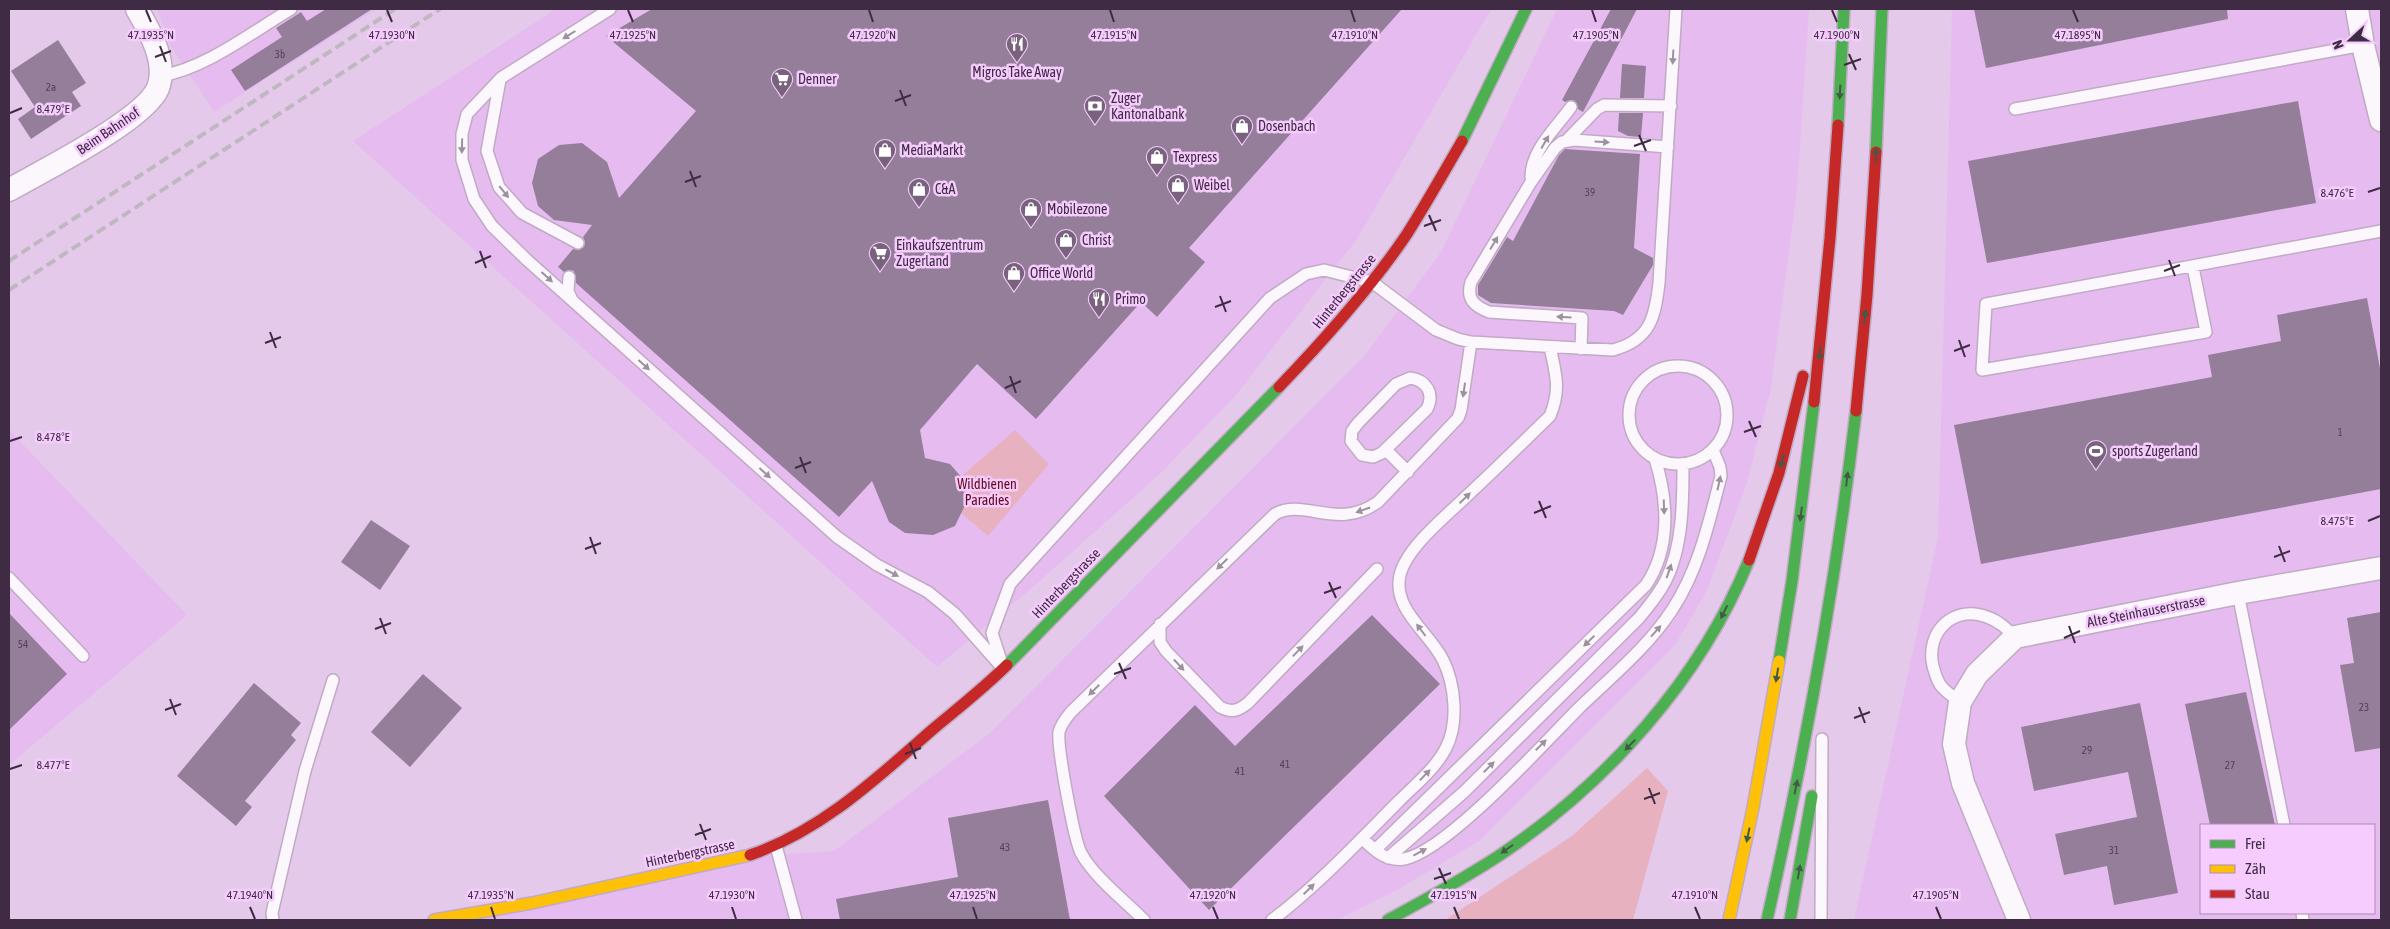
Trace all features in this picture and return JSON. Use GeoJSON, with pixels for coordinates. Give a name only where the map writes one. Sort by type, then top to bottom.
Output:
{"type":"FeatureCollection","features":[{"type":"Feature","properties":{"kind":"main road","name":"Hinterbergstrasse"},"geometry":{"type":"LineString","coordinates":[[434,920],[468,917],[744,857],[776,846],[820,822],[876,779],[1003,669],[1310,355],[1372,282],[1407,233],[1464,138],[1526,9]]}},
{"type":"Feature","properties":{"kind":"main road"},"geometry":{"type":"LineString","coordinates":[[1730,920],[1757,792],[1793,577],[1812,429],[1835,193],[1844,9]]}},
{"type":"Feature","properties":{"kind":"main road"},"geometry":{"type":"LineString","coordinates":[[1768,920],[1826,634],[1841,527],[1867,297],[1882,9]]}},
{"type":"Feature","properties":{"kind":"main road"},"geometry":{"type":"LineString","coordinates":[[1388,920],[1480,868],[1570,802],[1641,734],[1680,686],[1733,595],[1762,524],[1792,422],[1828,269]]}},
{"type":"Feature","properties":{"kind":"main road"},"geometry":{"type":"LineString","coordinates":[[1831,659],[1841,527]]}},
{"type":"Feature","properties":{"kind":"main road"},"geometry":{"type":"LineString","coordinates":[[1790,920],[1822,734]]}},
{"type":"Feature","properties":{"kind":"street"},"geometry":{"type":"LineString","coordinates":[[137,9],[154,41],[160,76]]}},
{"type":"Feature","properties":{"kind":"street"},"geometry":{"type":"LineString","coordinates":[[2357,9],[2363,45],[2381,120]]}},
{"type":"Feature","properties":{"kind":"street","name":"Beim Bahnhof"},"geometry":{"type":"LineString","coordinates":[[9,190],[98,140],[134,114],[150,101],[159,87],[160,76]]}},
{"type":"Feature","properties":{"kind":"street","name":"Alte Steinhauserstrasse"},"geometry":{"type":"LineString","coordinates":[[2015,638],[2238,593],[2381,568]]}},
{"type":"Feature","properties":{"kind":"street"},"geometry":{"type":"LineString","coordinates":[[2015,638],[1977,674],[1960,702],[1954,744],[1963,783],[2019,920]]}},
{"type":"Feature","properties":{"kind":"lane"},"geometry":{"type":"LineString","coordinates":[[160,76],[178,73],[208,59],[291,9]]}},
{"type":"Feature","properties":{"kind":"lane"},"geometry":{"type":"LineString","coordinates":[[610,9],[501,78],[467,114],[462,134],[462,160],[474,199],[492,226],[577,305],[837,537],[877,565],[928,592],[956,614],[1003,669]]}},
{"type":"Feature","properties":{"kind":"lane"},"geometry":{"type":"LineString","coordinates":[[1003,669],[992,633],[1010,584],[1270,298],[1288,284],[1315,270],[1324,270],[1372,282],[1436,330],[1447,336],[1471,342],[1613,350],[1627,345],[1644,332],[1654,317],[1659,283],[1676,9]]}},
{"type":"Feature","properties":{"kind":"lane"},"geometry":{"type":"LineString","coordinates":[[2015,109],[2363,45]]}},
{"type":"Feature","properties":{"kind":"lane"},"geometry":{"type":"LineString","coordinates":[[501,78],[487,151],[499,186],[522,213],[578,243]]}},
{"type":"Feature","properties":{"kind":"lane"},"geometry":{"type":"LineString","coordinates":[[1581,349],[1582,318],[1489,312],[1475,306],[1468,294],[1471,282],[1531,182],[1555,148],[1566,140],[1597,109],[1604,105],[1671,106]]}},
{"type":"Feature","properties":{"kind":"lane"},"geometry":{"type":"LineString","coordinates":[[1531,182],[1532,167],[1545,142],[1572,107]]}},
{"type":"Feature","properties":{"kind":"lane"},"geometry":{"type":"LineString","coordinates":[[1566,140],[1668,147]]}},
{"type":"Feature","properties":{"kind":"lane"},"geometry":{"type":"LineString","coordinates":[[2193,267],[2206,332],[1982,370],[1986,304],[2381,231]]}},
{"type":"Feature","properties":{"kind":"lane"},"geometry":{"type":"LineString","coordinates":[[569,277],[568,291],[577,305]]}},
{"type":"Feature","properties":{"kind":"lane"},"geometry":{"type":"LineString","coordinates":[[1144,920],[1088,864],[1080,852],[1075,836],[1059,742],[1061,726],[1160,624],[1275,514],[1289,508],[1328,515],[1361,512],[1378,502],[1458,418],[1461,410],[1471,342]]}},
{"type":"Feature","properties":{"kind":"lane"},"geometry":{"type":"LineString","coordinates":[[1272,920],[1292,905],[1362,838],[1439,759],[1452,734],[1452,690],[1449,674],[1437,650],[1411,617],[1402,600],[1399,586],[1400,574],[1419,544],[1550,416],[1557,399],[1558,383],[1550,347]]}},
{"type":"Feature","properties":{"kind":"lane"},"geometry":{"type":"LineString","coordinates":[[1677,365],[1694,368],[1709,375],[1720,388],[1727,403],[1728,420],[1723,436],[1713,450],[1700,460],[1683,464],[1670,464],[1655,459],[1643,450],[1634,437],[1629,422],[1629,406],[1635,390],[1646,377],[1661,368],[1677,365]]}},
{"type":"Feature","properties":{"kind":"lane"},"geometry":{"type":"LineString","coordinates":[[1410,378],[1419,380],[1428,388],[1431,399],[1429,404],[1424,413],[1386,450],[1373,457],[1362,455],[1351,441],[1352,431],[1396,384],[1410,378]]}},
{"type":"Feature","properties":{"kind":"lane"},"geometry":{"type":"LineString","coordinates":[[1386,450],[1408,472]]}},
{"type":"Feature","properties":{"kind":"lane"},"geometry":{"type":"LineString","coordinates":[[1362,838],[1375,850],[1388,858],[1406,859],[1416,855],[1456,828],[1660,628],[1686,586],[1706,538],[1721,476],[1720,467],[1713,450]]}},
{"type":"Feature","properties":{"kind":"lane"},"geometry":{"type":"LineString","coordinates":[[1375,850],[1646,585],[1655,572],[1665,533],[1663,488],[1655,459]]}},
{"type":"Feature","properties":{"kind":"lane"},"geometry":{"type":"LineString","coordinates":[[1388,858],[1464,792],[1639,618],[1656,597],[1667,579],[1674,558],[1680,524],[1683,464]]}},
{"type":"Feature","properties":{"kind":"lane"},"geometry":{"type":"LineString","coordinates":[[1160,624],[1160,642],[1166,651],[1220,707],[1227,711],[1234,711],[1248,703],[1377,568]]}},
{"type":"Feature","properties":{"kind":"lane"},"geometry":{"type":"LineString","coordinates":[[9,578],[83,656]]}},
{"type":"Feature","properties":{"kind":"lane"},"geometry":{"type":"LineString","coordinates":[[2238,593],[2284,824]]}},
{"type":"Feature","properties":{"kind":"lane"},"geometry":{"type":"LineString","coordinates":[[1960,702],[1941,687],[1931,657],[1932,642],[1940,626],[1954,616],[1969,613],[1986,616],[2003,625],[2015,638]]}},
{"type":"Feature","properties":{"kind":"lane"},"geometry":{"type":"LineString","coordinates":[[273,920],[272,913],[305,771],[333,680]]}},
{"type":"Feature","properties":{"kind":"lane"},"geometry":{"type":"LineString","coordinates":[[1821,920],[1822,734]]}},
{"type":"Feature","properties":{"kind":"lane"},"geometry":{"type":"LineString","coordinates":[[776,846],[796,920]]}},
{"type":"Feature","properties":{"kind":"shaded area"},"geometry":{"type":"Polygon","coordinates":[[[157,9],[376,9],[214,112],[170,45],[157,9]]]}},
{"type":"Feature","properties":{"kind":"shaded area","name":"Einkaufszentrum Zugerland"},"geometry":{"type":"Polygon","coordinates":[[[556,9],[1491,9],[1357,239],[1236,395],[1161,473],[1033,587],[937,667],[353,141],[556,9]]]}},
{"type":"Feature","properties":{"kind":"shaded area"},"geometry":{"type":"Polygon","coordinates":[[[1557,9],[1809,9],[1797,190],[1771,388],[1747,483],[1707,590],[1676,644],[1479,841],[1399,889],[1337,920],[445,920],[744,857],[834,851],[990,733],[1365,355],[1441,252],[1557,9]]]}},
{"type":"Feature","properties":{"kind":"shaded area"},"geometry":{"type":"Polygon","coordinates":[[[1952,9],[2381,9],[2381,920],[1854,920],[1938,537],[1952,9]]]}},
{"type":"Feature","properties":{"kind":"shaded area"},"geometry":{"type":"Polygon","coordinates":[[[9,430],[187,615],[9,765],[9,430]]]}},
{"type":"Feature","properties":{"kind":"green space","name":"Wildbienen Paradies"},"geometry":{"type":"Polygon","coordinates":[[[1015,430],[1049,464],[988,536],[960,512],[957,480],[1015,430]]]}},
{"type":"Feature","properties":{"kind":"green space"},"geometry":{"type":"Polygon","coordinates":[[[1647,768],[1668,791],[1633,920],[1445,920],[1572,836],[1647,768]]]}},
{"type":"Feature","properties":{"kind":"building"},"geometry":{"type":"Polygon","coordinates":[[[326,9],[372,9],[245,91],[231,70],[282,37],[276,28],[301,12],[307,21],[326,9]]]}},
{"type":"Feature","properties":{"kind":"building","name":"Einkaufszentrum Zugerland"},"geometry":{"type":"Polygon","coordinates":[[[652,9],[1402,9],[1189,248],[1205,262],[1157,317],[1141,302],[1036,419],[977,364],[920,430],[925,458],[950,464],[963,479],[967,501],[955,526],[933,535],[905,533],[889,522],[872,481],[839,517],[576,283],[574,271],[564,272],[558,267],[573,249],[579,250],[584,247],[583,237],[592,225],[554,220],[538,206],[532,183],[538,159],[559,145],[582,143],[607,162],[619,198],[696,111],[606,36],[652,9]]]}},
{"type":"Feature","properties":{"kind":"building"},"geometry":{"type":"Polygon","coordinates":[[[1611,9],[1637,9],[1583,112],[1578,109],[1575,101],[1565,102],[1562,100],[1611,9]]]}},
{"type":"Feature","properties":{"kind":"building"},"geometry":{"type":"Polygon","coordinates":[[[1974,9],[2227,9],[2228,19],[1986,68],[1974,9]]]}},
{"type":"Feature","properties":{"kind":"building"},"geometry":{"type":"Polygon","coordinates":[[[58,40],[86,83],[72,92],[81,106],[31,139],[18,119],[35,107],[11,71],[58,40]]]}},
{"type":"Feature","properties":{"kind":"building"},"geometry":{"type":"Polygon","coordinates":[[[1622,64],[1646,66],[1644,98],[1620,98],[1622,64]]]}},
{"type":"Feature","properties":{"kind":"building"},"geometry":{"type":"Polygon","coordinates":[[[2298,101],[2316,203],[1987,263],[1968,161],[2298,101]]]}},
{"type":"Feature","properties":{"kind":"building"},"geometry":{"type":"Polygon","coordinates":[[[1619,113],[1643,113],[1641,137],[1628,136],[1618,131],[1619,113]]]}},
{"type":"Feature","properties":{"kind":"building"},"geometry":{"type":"Polygon","coordinates":[[[1565,149],[1640,154],[1634,248],[1653,258],[1653,265],[1623,315],[1614,311],[1491,303],[1478,295],[1478,285],[1507,237],[1513,241],[1559,155],[1565,149]]]}},
{"type":"Feature","properties":{"kind":"building"},"geometry":{"type":"Polygon","coordinates":[[[2367,298],[2381,374],[2381,489],[1981,564],[1954,425],[2212,377],[2208,355],[2281,341],[2277,315],[2367,298]]]}},
{"type":"Feature","properties":{"kind":"building"},"geometry":{"type":"Polygon","coordinates":[[[371,520],[410,546],[380,590],[341,562],[371,520]]]}},
{"type":"Feature","properties":{"kind":"building"},"geometry":{"type":"Polygon","coordinates":[[[2381,612],[2381,748],[2355,752],[2340,665],[2354,663],[2347,618],[2381,612]]]}},
{"type":"Feature","properties":{"kind":"building"},"geometry":{"type":"Polygon","coordinates":[[[9,613],[67,674],[9,730],[9,613]]]}},
{"type":"Feature","properties":{"kind":"building"},"geometry":{"type":"Polygon","coordinates":[[[1372,615],[1440,684],[1209,910],[1104,796],[1195,705],[1235,746],[1372,615]]]}},
{"type":"Feature","properties":{"kind":"building"},"geometry":{"type":"Polygon","coordinates":[[[423,674],[462,708],[410,767],[371,732],[423,674]]]}},
{"type":"Feature","properties":{"kind":"building"},"geometry":{"type":"Polygon","coordinates":[[[254,683],[301,723],[291,735],[296,740],[245,801],[252,807],[236,826],[177,776],[254,683]]]}},
{"type":"Feature","properties":{"kind":"building"},"geometry":{"type":"Polygon","coordinates":[[[2246,692],[2275,824],[2210,824],[2185,704],[2246,692]]]}},
{"type":"Feature","properties":{"kind":"building"},"geometry":{"type":"Polygon","coordinates":[[[2140,703],[2178,893],[2114,905],[2107,866],[2064,875],[2055,834],[2137,817],[2128,772],[2034,791],[2021,727],[2140,703]]]}},
{"type":"Feature","properties":{"kind":"building"},"geometry":{"type":"Polygon","coordinates":[[[1048,800],[1070,920],[840,920],[836,899],[958,877],[948,818],[1048,800]]]}},
{"type":"Feature","properties":{"kind":"railway"},"geometry":{"type":"LineString","coordinates":[[9,261],[395,9]]}},
{"type":"Feature","properties":{"kind":"railway"},"geometry":{"type":"LineString","coordinates":[[9,290],[440,9]]}},
{"type":"Feature","properties":{"kind":"traffic: fast"},"geometry":{"type":"LineString","coordinates":[[1462,141],[1526,9]]}},
{"type":"Feature","properties":{"kind":"traffic: fast"},"geometry":{"type":"LineString","coordinates":[[1838,125],[1844,9]]}},
{"type":"Feature","properties":{"kind":"traffic: fast"},"geometry":{"type":"LineString","coordinates":[[1876,152],[1882,9]]}},
{"type":"Feature","properties":{"kind":"traffic: fast"},"geometry":{"type":"LineString","coordinates":[[1007,665],[1279,387]]}},
{"type":"Feature","properties":{"kind":"traffic: fast"},"geometry":{"type":"LineString","coordinates":[[1779,661],[1792,581],[1814,402]]}},
{"type":"Feature","properties":{"kind":"traffic: fast"},"geometry":{"type":"LineString","coordinates":[[1767,920],[1807,730],[1839,539],[1856,411]]}},
{"type":"Feature","properties":{"kind":"traffic: fast"},"geometry":{"type":"LineString","coordinates":[[1388,920],[1459,881],[1500,855],[1539,827],[1613,762],[1646,726],[1677,687],[1704,647],[1729,604],[1749,560]]}},
{"type":"Feature","properties":{"kind":"traffic: fast"},"geometry":{"type":"LineString","coordinates":[[1790,920],[1812,796]]}},
{"type":"Feature","properties":{"kind":"traffic: slow"},"geometry":{"type":"LineString","coordinates":[[1729,920],[1753,808],[1779,661]]}},
{"type":"Feature","properties":{"kind":"traffic: slow"},"geometry":{"type":"LineString","coordinates":[[434,920],[532,903],[750,855]]}},
{"type":"Feature","properties":{"kind":"traffic: jam"},"geometry":{"type":"LineString","coordinates":[[1814,402],[1830,238],[1838,125]]}},
{"type":"Feature","properties":{"kind":"traffic: jam"},"geometry":{"type":"LineString","coordinates":[[1279,387],[1346,313],[1393,254],[1414,223],[1462,141]]}},
{"type":"Feature","properties":{"kind":"traffic: jam"},"geometry":{"type":"LineString","coordinates":[[1856,411],[1867,295],[1876,152]]}},
{"type":"Feature","properties":{"kind":"traffic: jam"},"geometry":{"type":"LineString","coordinates":[[1749,560],[1779,473],[1803,376]]}},
{"type":"Feature","properties":{"kind":"traffic: jam"},"geometry":{"type":"LineString","coordinates":[[750,855],[776,845],[801,832],[847,802],[1007,665]]}},
{"type":"Feature","properties":{"kind":"place","name":"Migros Take Away"},"geometry":{"type":"Point","coordinates":[1017,63]}},
{"type":"Feature","properties":{"kind":"place","name":"Denner"},"geometry":{"type":"Point","coordinates":[782,98]}},
{"type":"Feature","properties":{"kind":"place","name":"Zuger Kantonalbank"},"geometry":{"type":"Point","coordinates":[1095,125]}},
{"type":"Feature","properties":{"kind":"place","name":"Dosenbach"},"geometry":{"type":"Point","coordinates":[1242,145]}},
{"type":"Feature","properties":{"kind":"place","name":"MediaMarkt"},"geometry":{"type":"Point","coordinates":[885,169]}},
{"type":"Feature","properties":{"kind":"place","name":"Texpress"},"geometry":{"type":"Point","coordinates":[1157,176]}},
{"type":"Feature","properties":{"kind":"place","name":"Weibel"},"geometry":{"type":"Point","coordinates":[1178,204]}},
{"type":"Feature","properties":{"kind":"place","name":"C&A"},"geometry":{"type":"Point","coordinates":[919,208]}},
{"type":"Feature","properties":{"kind":"place","name":"Mobilezone"},"geometry":{"type":"Point","coordinates":[1031,228]}},
{"type":"Feature","properties":{"kind":"place","name":"Christ"},"geometry":{"type":"Point","coordinates":[1066,259]}},
{"type":"Feature","properties":{"kind":"place","name":"Einkaufszentrum Zugerland"},"geometry":{"type":"Point","coordinates":[880,272]}},
{"type":"Feature","properties":{"kind":"place","name":"Office World"},"geometry":{"type":"Point","coordinates":[1014,292]}},
{"type":"Feature","properties":{"kind":"place","name":"Primo"},"geometry":{"type":"Point","coordinates":[1099,318]}},
{"type":"Feature","properties":{"kind":"place","name":"sports Zugerland"},"geometry":{"type":"Point","coordinates":[2096,470]}}]}
